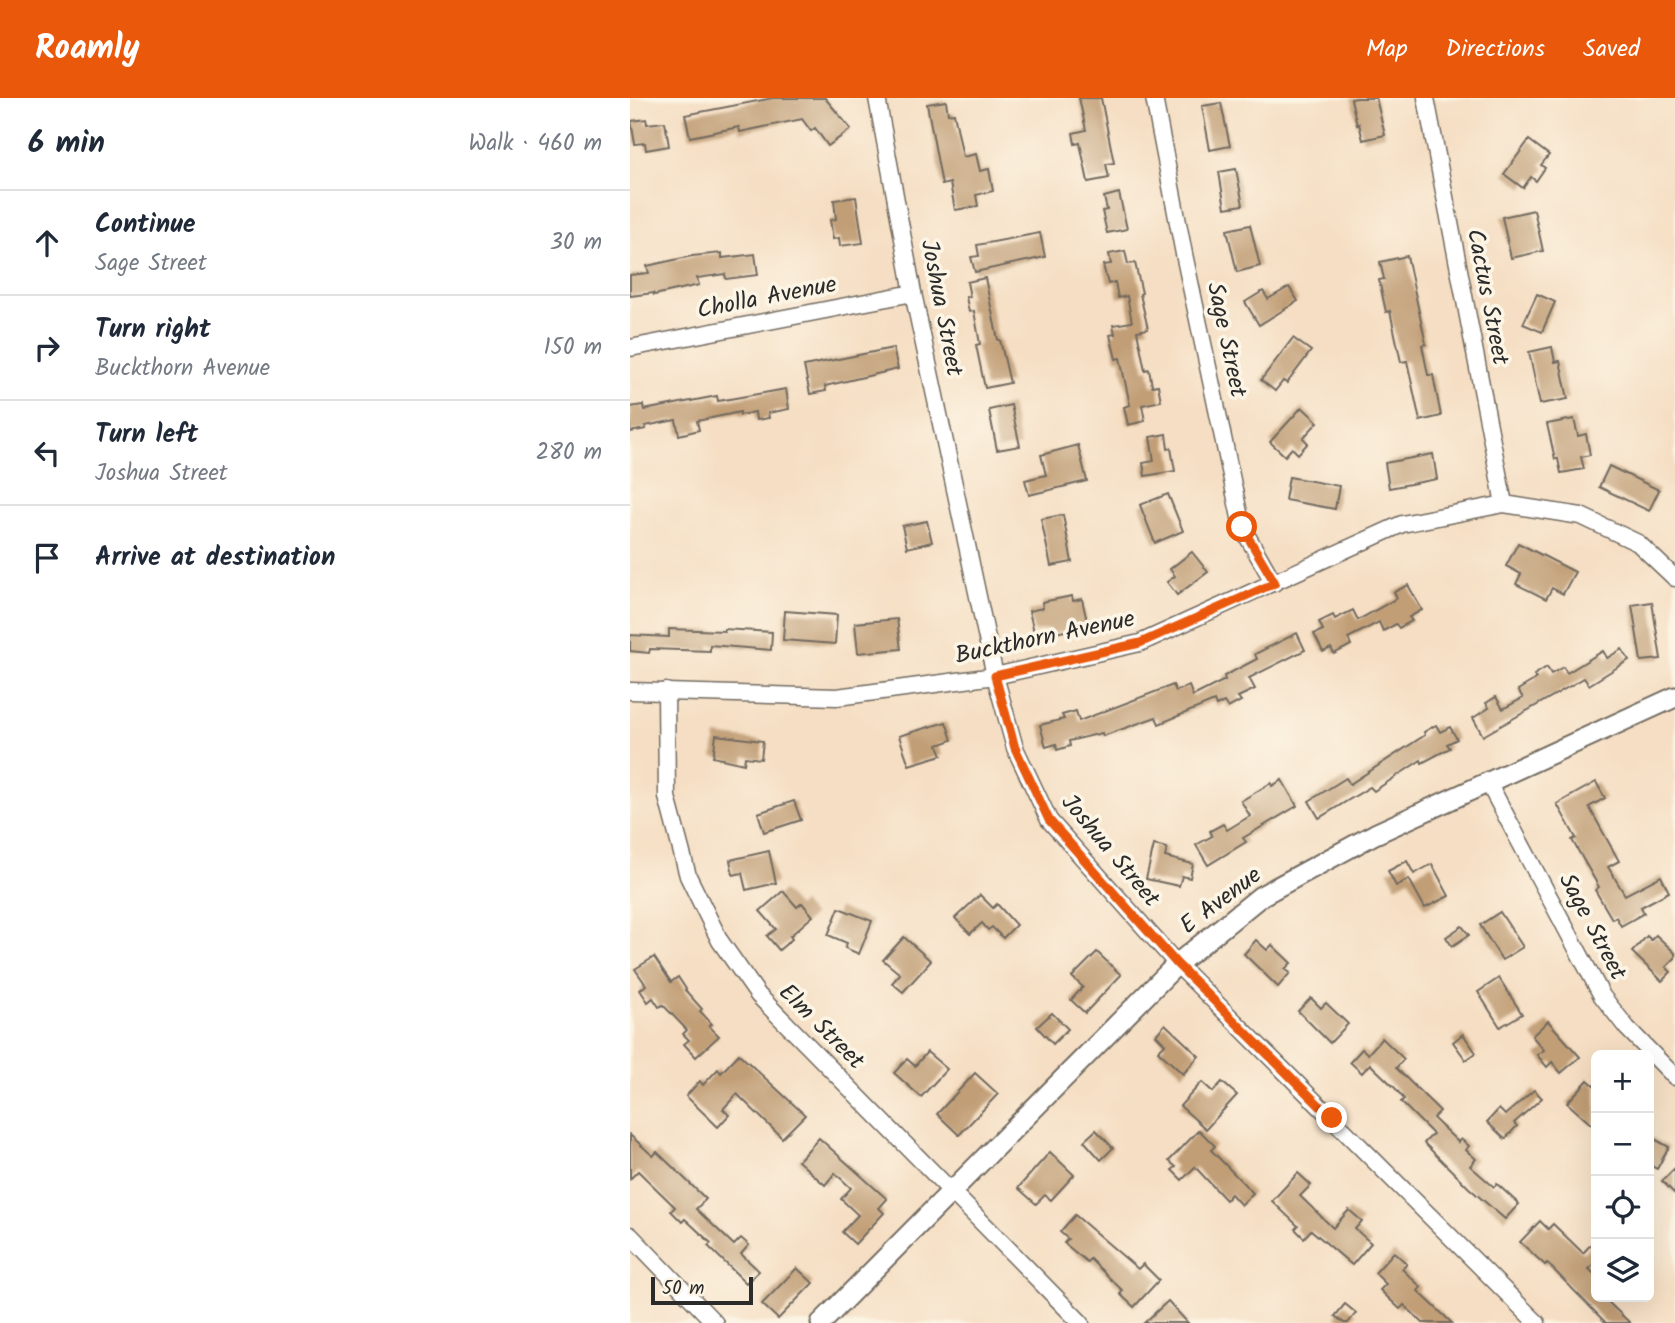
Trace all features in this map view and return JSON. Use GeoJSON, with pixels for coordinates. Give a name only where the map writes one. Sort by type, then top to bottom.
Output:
{"type":"FeatureCollection","features":[{"type":"Feature","properties":{"kind":"street","name":"Joshua Street"},"geometry":{"type":"LineString","coordinates":[[877,98],[913,293],[995,676],[1015,748],[1049,820],[1177,964],[1537,1323]]}},
{"type":"Feature","properties":{"kind":"street","name":"Sage Street"},"geometry":{"type":"LineString","coordinates":[[1154,98],[1242,527],[1275,583]]}},
{"type":"Feature","properties":{"kind":"street","name":"Cactus Street"},"geometry":{"type":"LineString","coordinates":[[1426,98],[1504,504]]}},
{"type":"Feature","properties":{"kind":"street","name":"Cholla Avenue"},"geometry":{"type":"LineString","coordinates":[[630,348],[913,293]]}},
{"type":"Feature","properties":{"kind":"street","name":"Buckthorn Avenue"},"geometry":{"type":"LineString","coordinates":[[630,691],[837,697],[995,676],[1140,643],[1402,524],[1504,504],[1581,516],[1637,543],[1675,578]]}},
{"type":"Feature","properties":{"kind":"street","name":"Elm Street"},"geometry":{"type":"LineString","coordinates":[[666,691],[667,797],[688,876],[720,941],[758,995],[1081,1323]]}},
{"type":"Feature","properties":{"kind":"street","name":"E Avenue"},"geometry":{"type":"LineString","coordinates":[[821,1323],[1177,964],[1261,897],[1375,834],[1675,697]]}},
{"type":"Feature","properties":{"kind":"street","name":"Sage Street"},"geometry":{"type":"LineString","coordinates":[[1489,784],[1602,996],[1627,1028],[1675,1077]]}},
{"type":"Feature","properties":{"kind":"street"},"geometry":{"type":"LineString","coordinates":[[630,1235],[715,1323]]}},
{"type":"Feature","properties":{"kind":"building"},"geometry":{"type":"Polygon","coordinates":[[[773,98],[825,98],[851,129],[828,146],[815,128],[811,131],[802,119],[740,132],[739,127],[690,137],[685,115],[773,98]]]}},
{"type":"Feature","properties":{"kind":"building"},"geometry":{"type":"Polygon","coordinates":[[[1079,98],[1101,98],[1114,163],[1106,164],[1109,178],[1088,182],[1080,143],[1075,144],[1073,133],[1086,130],[1079,98]]]}},
{"type":"Feature","properties":{"kind":"building"},"geometry":{"type":"Polygon","coordinates":[[[1376,98],[1385,135],[1363,140],[1351,99],[1376,98]]]}},
{"type":"Feature","properties":{"kind":"building"},"geometry":{"type":"Polygon","coordinates":[[[946,101],[948,114],[954,113],[963,157],[976,154],[980,171],[989,169],[993,191],[976,195],[978,206],[955,210],[950,183],[942,185],[927,104],[946,101]]]}},
{"type":"Feature","properties":{"kind":"building"},"geometry":{"type":"Polygon","coordinates":[[[1221,103],[1230,146],[1210,150],[1202,106],[1221,103]]]}},
{"type":"Feature","properties":{"kind":"building"},"geometry":{"type":"Polygon","coordinates":[[[646,119],[647,124],[665,122],[669,146],[646,150],[645,143],[635,144],[631,121],[646,119]]]}},
{"type":"Feature","properties":{"kind":"building"},"geometry":{"type":"Polygon","coordinates":[[[1529,140],[1549,155],[1541,165],[1545,168],[1536,181],[1531,177],[1523,188],[1504,174],[1529,140]]]}},
{"type":"Feature","properties":{"kind":"building"},"geometry":{"type":"Polygon","coordinates":[[[1236,169],[1243,205],[1225,208],[1219,172],[1236,169]]]}},
{"type":"Feature","properties":{"kind":"building"},"geometry":{"type":"Polygon","coordinates":[[[1119,193],[1127,229],[1107,233],[1102,211],[1107,210],[1104,197],[1119,193]]]}},
{"type":"Feature","properties":{"kind":"building"},"geometry":{"type":"Polygon","coordinates":[[[856,197],[863,243],[840,246],[839,238],[833,239],[830,220],[836,219],[834,200],[856,197]]]}},
{"type":"Feature","properties":{"kind":"building"},"geometry":{"type":"Polygon","coordinates":[[[1534,210],[1543,251],[1511,258],[1502,217],[1534,210]]]}},
{"type":"Feature","properties":{"kind":"building"},"geometry":{"type":"Polygon","coordinates":[[[1250,225],[1260,266],[1237,272],[1227,230],[1250,225]]]}},
{"type":"Feature","properties":{"kind":"building"},"geometry":{"type":"Polygon","coordinates":[[[1040,233],[1045,257],[975,272],[971,257],[979,256],[977,245],[1040,233]]]}},
{"type":"Feature","properties":{"kind":"building"},"geometry":{"type":"Polygon","coordinates":[[[1125,251],[1128,264],[1135,263],[1142,293],[1140,294],[1148,329],[1137,331],[1145,370],[1149,369],[1152,386],[1158,385],[1161,401],[1142,405],[1145,421],[1128,425],[1124,407],[1130,405],[1120,358],[1116,359],[1110,335],[1115,334],[1113,325],[1132,322],[1127,296],[1118,298],[1115,282],[1108,284],[1103,265],[1111,264],[1109,254],[1125,251]]]}},
{"type":"Feature","properties":{"kind":"building"},"geometry":{"type":"Polygon","coordinates":[[[722,253],[722,258],[755,254],[758,275],[726,279],[725,274],[697,278],[699,285],[654,295],[630,296],[630,275],[649,273],[647,266],[692,256],[722,253]]]}},
{"type":"Feature","properties":{"kind":"building"},"geometry":{"type":"Polygon","coordinates":[[[1407,256],[1426,344],[1422,345],[1428,375],[1433,375],[1441,416],[1420,421],[1407,361],[1401,362],[1390,311],[1386,312],[1379,280],[1384,279],[1380,262],[1407,256]]]}},
{"type":"Feature","properties":{"kind":"building"},"geometry":{"type":"Polygon","coordinates":[[[985,278],[1010,383],[985,388],[976,345],[980,344],[974,311],[969,312],[966,297],[970,297],[967,282],[985,278]]]}},
{"type":"Feature","properties":{"kind":"building"},"geometry":{"type":"Polygon","coordinates":[[[1289,287],[1298,301],[1259,325],[1245,302],[1263,291],[1268,299],[1289,287]]]}},
{"type":"Feature","properties":{"kind":"building"},"geometry":{"type":"Polygon","coordinates":[[[1537,294],[1555,302],[1542,332],[1523,324],[1537,294]]]}},
{"type":"Feature","properties":{"kind":"building"},"geometry":{"type":"Polygon","coordinates":[[[1293,338],[1311,351],[1287,383],[1283,381],[1275,391],[1261,380],[1293,338]]]}},
{"type":"Feature","properties":{"kind":"building"},"geometry":{"type":"Polygon","coordinates":[[[1552,347],[1555,362],[1560,361],[1568,399],[1540,404],[1529,352],[1552,347]]]}},
{"type":"Feature","properties":{"kind":"building"},"geometry":{"type":"Polygon","coordinates":[[[893,348],[898,369],[825,386],[826,391],[810,394],[804,366],[893,348]]]}},
{"type":"Feature","properties":{"kind":"building"},"geometry":{"type":"Polygon","coordinates":[[[786,389],[789,409],[768,413],[769,418],[756,420],[755,412],[740,415],[740,412],[697,421],[699,430],[679,435],[676,420],[630,432],[630,407],[643,405],[644,410],[717,396],[718,401],[786,389]]]}},
{"type":"Feature","properties":{"kind":"building"},"geometry":{"type":"Polygon","coordinates":[[[1011,405],[1020,446],[997,450],[989,410],[1011,405]]]}},
{"type":"Feature","properties":{"kind":"building"},"geometry":{"type":"Polygon","coordinates":[[[1302,407],[1318,422],[1303,438],[1308,443],[1298,454],[1292,448],[1285,456],[1270,442],[1302,407]]]}},
{"type":"Feature","properties":{"kind":"building"},"geometry":{"type":"Polygon","coordinates":[[[1574,419],[1578,436],[1586,434],[1590,455],[1581,457],[1584,469],[1561,473],[1547,424],[1574,419]]]}},
{"type":"Feature","properties":{"kind":"building"},"geometry":{"type":"Polygon","coordinates":[[[1166,434],[1175,471],[1145,476],[1143,463],[1154,461],[1150,437],[1166,434]]]}},
{"type":"Feature","properties":{"kind":"building"},"geometry":{"type":"Polygon","coordinates":[[[1078,445],[1087,481],[1029,495],[1025,480],[1046,475],[1041,455],[1078,445]]]}},
{"type":"Feature","properties":{"kind":"building"},"geometry":{"type":"Polygon","coordinates":[[[1433,454],[1437,479],[1389,488],[1385,463],[1433,454]]]}},
{"type":"Feature","properties":{"kind":"building"},"geometry":{"type":"Polygon","coordinates":[[[1609,466],[1659,490],[1649,511],[1599,487],[1609,466]]]}},
{"type":"Feature","properties":{"kind":"building"},"geometry":{"type":"Polygon","coordinates":[[[1289,477],[1339,486],[1335,509],[1285,500],[1289,477]]]}},
{"type":"Feature","properties":{"kind":"building"},"geometry":{"type":"Polygon","coordinates":[[[1168,494],[1183,531],[1155,543],[1140,505],[1168,494]]]}},
{"type":"Feature","properties":{"kind":"building"},"geometry":{"type":"Polygon","coordinates":[[[1063,515],[1072,562],[1051,566],[1041,519],[1063,515]]]}},
{"type":"Feature","properties":{"kind":"building"},"geometry":{"type":"Polygon","coordinates":[[[927,521],[932,542],[907,548],[902,526],[927,521]]]}},
{"type":"Feature","properties":{"kind":"building"},"geometry":{"type":"Polygon","coordinates":[[[1518,543],[1575,572],[1563,594],[1552,588],[1546,599],[1516,584],[1521,574],[1506,566],[1518,543]]]}},
{"type":"Feature","properties":{"kind":"building"},"geometry":{"type":"Polygon","coordinates":[[[1192,552],[1208,572],[1177,595],[1167,582],[1175,576],[1170,569],[1192,552]]]}},
{"type":"Feature","properties":{"kind":"building"},"geometry":{"type":"Polygon","coordinates":[[[1408,585],[1422,610],[1409,617],[1412,621],[1399,628],[1396,624],[1383,631],[1379,622],[1348,638],[1351,645],[1334,654],[1331,648],[1323,652],[1314,634],[1323,630],[1319,622],[1333,615],[1335,619],[1353,610],[1358,620],[1397,598],[1394,592],[1408,585]]]}},
{"type":"Feature","properties":{"kind":"building"},"geometry":{"type":"Polygon","coordinates":[[[1072,596],[1073,601],[1082,599],[1088,626],[1051,634],[1050,629],[1034,632],[1029,611],[1043,608],[1042,602],[1072,596]]]}},
{"type":"Feature","properties":{"kind":"building"},"geometry":{"type":"Polygon","coordinates":[[[1652,602],[1661,659],[1641,661],[1632,605],[1652,602]]]}},
{"type":"Feature","properties":{"kind":"building"},"geometry":{"type":"Polygon","coordinates":[[[785,611],[837,615],[835,644],[783,640],[785,611]]]}},
{"type":"Feature","properties":{"kind":"building"},"geometry":{"type":"Polygon","coordinates":[[[897,619],[901,649],[858,653],[855,623],[897,619]]]}},
{"type":"Feature","properties":{"kind":"building"},"geometry":{"type":"Polygon","coordinates":[[[669,629],[772,632],[771,650],[710,645],[710,651],[630,651],[630,635],[669,637],[669,629]]]}},
{"type":"Feature","properties":{"kind":"building"},"geometry":{"type":"Polygon","coordinates":[[[1297,633],[1305,650],[1249,678],[1255,689],[1238,697],[1241,701],[1228,708],[1224,702],[1216,706],[1214,701],[1159,724],[1156,717],[1103,736],[1102,733],[1069,741],[1070,746],[1057,750],[1056,744],[1046,747],[1040,725],[1064,719],[1062,715],[1076,711],[1079,721],[1173,685],[1176,691],[1189,686],[1193,696],[1225,680],[1224,676],[1257,659],[1255,654],[1297,633]]]}},
{"type":"Feature","properties":{"kind":"building"},"geometry":{"type":"Polygon","coordinates":[[[1622,649],[1629,660],[1589,685],[1584,678],[1483,736],[1473,718],[1489,708],[1486,703],[1496,697],[1503,709],[1523,698],[1518,690],[1536,679],[1534,675],[1547,667],[1551,674],[1563,667],[1567,673],[1603,651],[1607,658],[1622,649]]]}},
{"type":"Feature","properties":{"kind":"building"},"geometry":{"type":"Polygon","coordinates":[[[946,722],[952,740],[938,745],[942,755],[909,765],[899,736],[946,722]]]}},
{"type":"Feature","properties":{"kind":"building"},"geometry":{"type":"Polygon","coordinates":[[[1436,725],[1440,732],[1450,727],[1457,739],[1447,744],[1450,748],[1422,763],[1421,760],[1374,791],[1370,787],[1319,818],[1309,801],[1346,778],[1350,784],[1436,725]]]}},
{"type":"Feature","properties":{"kind":"building"},"geometry":{"type":"Polygon","coordinates":[[[716,735],[763,741],[761,759],[745,757],[744,764],[713,757],[716,735]]]}},
{"type":"Feature","properties":{"kind":"building"},"geometry":{"type":"Polygon","coordinates":[[[1282,780],[1297,806],[1243,838],[1246,842],[1208,865],[1196,845],[1212,836],[1210,831],[1223,824],[1227,830],[1250,816],[1241,801],[1271,783],[1272,786],[1282,780]]]}},
{"type":"Feature","properties":{"kind":"building"},"geometry":{"type":"Polygon","coordinates":[[[1596,782],[1605,798],[1589,807],[1619,861],[1608,867],[1625,895],[1661,876],[1669,892],[1641,907],[1644,913],[1621,926],[1616,917],[1612,919],[1595,890],[1599,887],[1572,840],[1576,838],[1557,804],[1596,782]]]}},
{"type":"Feature","properties":{"kind":"building"},"geometry":{"type":"Polygon","coordinates":[[[794,801],[801,820],[764,832],[758,813],[794,801]]]}},
{"type":"Feature","properties":{"kind":"building"},"geometry":{"type":"Polygon","coordinates":[[[1154,845],[1167,848],[1165,857],[1193,864],[1190,878],[1182,876],[1179,886],[1146,879],[1154,845]]]}},
{"type":"Feature","properties":{"kind":"building"},"geometry":{"type":"Polygon","coordinates":[[[769,851],[776,883],[746,890],[742,873],[733,875],[730,860],[769,851]]]}},
{"type":"Feature","properties":{"kind":"building"},"geometry":{"type":"Polygon","coordinates":[[[1407,861],[1414,874],[1432,864],[1449,896],[1425,908],[1409,879],[1396,886],[1388,871],[1407,861]]]}},
{"type":"Feature","properties":{"kind":"building"},"geometry":{"type":"Polygon","coordinates":[[[783,891],[797,907],[802,903],[813,916],[790,936],[792,939],[779,950],[767,936],[776,929],[760,911],[783,891]]]}},
{"type":"Feature","properties":{"kind":"building"},"geometry":{"type":"Polygon","coordinates":[[[980,895],[993,908],[997,904],[1016,925],[1003,938],[992,927],[988,930],[982,923],[970,934],[955,918],[980,895]]]}},
{"type":"Feature","properties":{"kind":"building"},"geometry":{"type":"Polygon","coordinates":[[[839,908],[872,921],[859,954],[845,948],[847,943],[828,935],[839,908]]]}},
{"type":"Feature","properties":{"kind":"building"},"geometry":{"type":"Polygon","coordinates":[[[1500,912],[1523,947],[1502,960],[1480,925],[1500,912]]]}},
{"type":"Feature","properties":{"kind":"building"},"geometry":{"type":"Polygon","coordinates":[[[1462,926],[1469,935],[1452,946],[1446,937],[1462,926]]]}},
{"type":"Feature","properties":{"kind":"building"},"geometry":{"type":"Polygon","coordinates":[[[1656,935],[1675,953],[1675,958],[1666,967],[1671,972],[1662,981],[1632,952],[1647,936],[1651,940],[1656,935]]]}},
{"type":"Feature","properties":{"kind":"building"},"geometry":{"type":"Polygon","coordinates":[[[904,937],[931,961],[903,992],[892,983],[900,974],[883,960],[904,937]]]}},
{"type":"Feature","properties":{"kind":"building"},"geometry":{"type":"Polygon","coordinates":[[[1256,940],[1267,950],[1272,945],[1291,963],[1285,969],[1290,973],[1278,987],[1244,954],[1256,940]]]}},
{"type":"Feature","properties":{"kind":"building"},"geometry":{"type":"Polygon","coordinates":[[[1097,952],[1121,975],[1085,1013],[1071,1000],[1083,987],[1072,977],[1097,952]]]}},
{"type":"Feature","properties":{"kind":"building"},"geometry":{"type":"Polygon","coordinates":[[[654,957],[671,982],[678,977],[685,990],[702,1009],[700,1011],[712,1024],[709,1026],[719,1036],[696,1057],[684,1044],[689,1040],[683,1034],[687,1030],[663,1005],[659,1007],[653,998],[648,1002],[640,990],[646,985],[635,969],[654,957]]]}},
{"type":"Feature","properties":{"kind":"building"},"geometry":{"type":"Polygon","coordinates":[[[1499,978],[1522,1014],[1500,1027],[1478,992],[1499,978]]]}},
{"type":"Feature","properties":{"kind":"building"},"geometry":{"type":"Polygon","coordinates":[[[1311,998],[1321,1008],[1326,1003],[1348,1024],[1330,1043],[1298,1011],[1311,998]]]}},
{"type":"Feature","properties":{"kind":"building"},"geometry":{"type":"Polygon","coordinates":[[[1052,1013],[1068,1029],[1053,1044],[1037,1027],[1052,1013]]]}},
{"type":"Feature","properties":{"kind":"building"},"geometry":{"type":"Polygon","coordinates":[[[1548,1021],[1580,1057],[1561,1073],[1552,1062],[1547,1067],[1537,1055],[1544,1050],[1532,1036],[1548,1021]]]}},
{"type":"Feature","properties":{"kind":"building"},"geometry":{"type":"Polygon","coordinates":[[[1165,1024],[1199,1056],[1183,1074],[1158,1051],[1165,1044],[1156,1035],[1165,1024]]]}},
{"type":"Feature","properties":{"kind":"building"},"geometry":{"type":"Polygon","coordinates":[[[1463,1034],[1476,1053],[1466,1060],[1453,1042],[1463,1034]]]}},
{"type":"Feature","properties":{"kind":"building"},"geometry":{"type":"Polygon","coordinates":[[[1382,1038],[1404,1059],[1396,1068],[1440,1111],[1433,1118],[1458,1142],[1461,1139],[1469,1146],[1466,1150],[1476,1159],[1470,1166],[1494,1187],[1497,1184],[1519,1204],[1505,1219],[1424,1143],[1433,1134],[1401,1102],[1404,1099],[1395,1088],[1370,1064],[1362,1073],[1350,1062],[1362,1049],[1368,1054],[1382,1038]]]}},
{"type":"Feature","properties":{"kind":"building"},"geometry":{"type":"Polygon","coordinates":[[[927,1052],[947,1069],[921,1097],[894,1073],[907,1059],[915,1066],[927,1052]]]}},
{"type":"Feature","properties":{"kind":"building"},"geometry":{"type":"Polygon","coordinates":[[[739,1054],[805,1115],[782,1138],[737,1094],[723,1109],[729,1115],[718,1127],[686,1096],[700,1081],[703,1085],[718,1069],[721,1073],[739,1054]]]}},
{"type":"Feature","properties":{"kind":"building"},"geometry":{"type":"Polygon","coordinates":[[[975,1073],[998,1094],[959,1135],[937,1114],[975,1073]]]}},
{"type":"Feature","properties":{"kind":"building"},"geometry":{"type":"Polygon","coordinates":[[[1588,1080],[1591,1083],[1591,1124],[1567,1103],[1588,1080]]]}},
{"type":"Feature","properties":{"kind":"building"},"geometry":{"type":"Polygon","coordinates":[[[1202,1082],[1213,1092],[1222,1082],[1237,1095],[1206,1129],[1180,1106],[1202,1082]]]}},
{"type":"Feature","properties":{"kind":"building"},"geometry":{"type":"Polygon","coordinates":[[[1534,1090],[1542,1098],[1514,1123],[1517,1126],[1505,1139],[1487,1122],[1499,1109],[1505,1115],[1534,1090]]]}},
{"type":"Feature","properties":{"kind":"building"},"geometry":{"type":"Polygon","coordinates":[[[1096,1130],[1113,1148],[1101,1160],[1084,1141],[1096,1130]]]}},
{"type":"Feature","properties":{"kind":"building"},"geometry":{"type":"Polygon","coordinates":[[[1199,1130],[1215,1146],[1211,1150],[1253,1193],[1241,1205],[1231,1194],[1226,1200],[1195,1167],[1182,1180],[1172,1170],[1176,1167],[1169,1161],[1199,1130]]]}},
{"type":"Feature","properties":{"kind":"building"},"geometry":{"type":"Polygon","coordinates":[[[630,1135],[653,1156],[657,1152],[706,1199],[696,1209],[734,1245],[741,1238],[749,1245],[741,1254],[759,1271],[746,1283],[708,1246],[711,1243],[685,1219],[682,1222],[671,1211],[675,1207],[638,1171],[630,1179],[630,1135]]]}},
{"type":"Feature","properties":{"kind":"building"},"geometry":{"type":"Polygon","coordinates":[[[819,1138],[887,1199],[879,1208],[884,1213],[855,1244],[842,1232],[858,1215],[841,1199],[851,1188],[835,1173],[825,1185],[798,1161],[819,1138]]]}},
{"type":"Feature","properties":{"kind":"building"},"geometry":{"type":"Polygon","coordinates":[[[1654,1139],[1669,1147],[1657,1169],[1654,1168],[1654,1139]]]}},
{"type":"Feature","properties":{"kind":"building"},"geometry":{"type":"Polygon","coordinates":[[[1050,1152],[1074,1175],[1051,1200],[1045,1195],[1036,1204],[1018,1188],[1050,1152]]]}},
{"type":"Feature","properties":{"kind":"building"},"geometry":{"type":"Polygon","coordinates":[[[1675,1168],[1675,1194],[1662,1181],[1675,1168]]]}},
{"type":"Feature","properties":{"kind":"building"},"geometry":{"type":"Polygon","coordinates":[[[1298,1173],[1311,1185],[1300,1196],[1333,1228],[1349,1210],[1362,1221],[1355,1229],[1371,1243],[1352,1265],[1311,1230],[1304,1238],[1295,1229],[1298,1226],[1272,1201],[1298,1173]]]}},
{"type":"Feature","properties":{"kind":"building"},"geometry":{"type":"Polygon","coordinates":[[[1075,1215],[1138,1269],[1143,1264],[1159,1280],[1134,1307],[1120,1294],[1123,1291],[1090,1259],[1087,1262],[1064,1243],[1068,1239],[1060,1232],[1075,1215]]]}},
{"type":"Feature","properties":{"kind":"building"},"geometry":{"type":"Polygon","coordinates":[[[1540,1221],[1548,1229],[1553,1224],[1583,1253],[1591,1244],[1591,1302],[1608,1302],[1630,1323],[1606,1323],[1547,1263],[1545,1265],[1520,1242],[1540,1221]]]}},
{"type":"Feature","properties":{"kind":"building"},"geometry":{"type":"Polygon","coordinates":[[[1394,1252],[1407,1264],[1402,1269],[1421,1287],[1418,1291],[1452,1323],[1423,1323],[1404,1305],[1400,1309],[1380,1290],[1386,1284],[1375,1273],[1394,1252]]]}},
{"type":"Feature","properties":{"kind":"building"},"geometry":{"type":"Polygon","coordinates":[[[797,1268],[813,1283],[778,1319],[762,1304],[797,1268]]]}},
{"type":"Feature","properties":{"kind":"building"},"geometry":{"type":"Polygon","coordinates":[[[1168,1301],[1188,1323],[1144,1323],[1168,1301]]]}},
{"type":"Feature","properties":{"kind":"building"},"geometry":{"type":"Polygon","coordinates":[[[1345,1304],[1356,1313],[1348,1323],[1335,1316],[1345,1304]]]}},
{"type":"Feature","properties":{"kind":"route"},"geometry":{"type":"LineString","coordinates":[[1242,527],[1275,583],[1140,643],[995,676],[1015,748],[1049,820],[1177,964],[1332,1118]]}}]}
